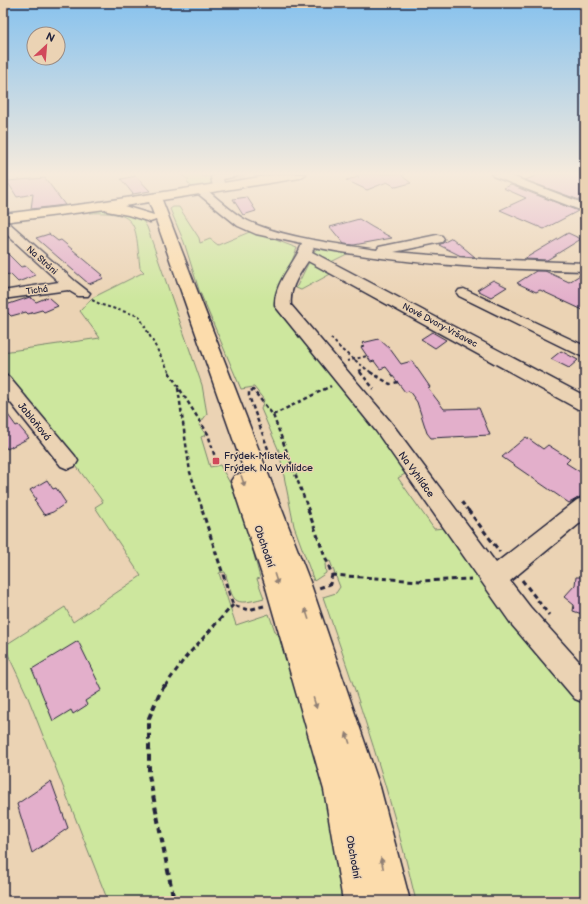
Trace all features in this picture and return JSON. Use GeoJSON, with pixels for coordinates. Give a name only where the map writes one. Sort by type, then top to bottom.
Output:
{"type":"FeatureCollection","features":[{"type":"Feature","properties":{"kind":"main road"},"geometry":{"type":"LineString","coordinates":[[3,218],[18,216]]}},
{"type":"Feature","properties":{"kind":"main road","name":"Obchodní"},"geometry":{"type":"LineString","coordinates":[[156,216],[280,592],[341,790],[362,901]]}},
{"type":"Feature","properties":{"kind":"main road","name":"Obchodní"},"geometry":{"type":"LineString","coordinates":[[156,216],[224,390],[299,589],[364,786],[391,901]]}},
{"type":"Feature","properties":{"kind":"street","name":"Nové Dvory-Vršavec"},"geometry":{"type":"LineString","coordinates":[[233,216],[242,223],[307,248],[405,258],[585,267]]}},
{"type":"Feature","properties":{"kind":"street","name":"Na Stráni"},"geometry":{"type":"LineString","coordinates":[[3,224],[71,285],[84,293]]}},
{"type":"Feature","properties":{"kind":"street"},"geometry":{"type":"LineString","coordinates":[[366,254],[437,239]]}},
{"type":"Feature","properties":{"kind":"street","name":"Nové Dvory-Vršavec"},"geometry":{"type":"LineString","coordinates":[[307,248],[322,262],[585,404]]}},
{"type":"Feature","properties":{"kind":"street","name":"Na Vyhlídce"},"geometry":{"type":"LineString","coordinates":[[307,248],[284,291],[282,301],[283,306],[502,572],[521,616],[585,689]]}},
{"type":"Feature","properties":{"kind":"street","name":"Tichá"},"geometry":{"type":"LineString","coordinates":[[3,295],[71,285]]}},
{"type":"Feature","properties":{"kind":"street"},"geometry":{"type":"LineString","coordinates":[[464,293],[585,353]]}},
{"type":"Feature","properties":{"kind":"street","name":"Jabloňová"},"geometry":{"type":"LineString","coordinates":[[3,381],[68,461]]}},
{"type":"Feature","properties":{"kind":"street"},"geometry":{"type":"LineString","coordinates":[[502,572],[585,506]]}},
{"type":"Feature","properties":{"kind":"path"},"geometry":{"type":"LineString","coordinates":[[84,293],[96,304],[130,311],[139,316],[178,388],[208,434],[217,464]]}},
{"type":"Feature","properties":{"kind":"path"},"geometry":{"type":"LineString","coordinates":[[327,334],[342,350],[365,368]]}},
{"type":"Feature","properties":{"kind":"path"},"geometry":{"type":"LineString","coordinates":[[333,365],[367,356]]}},
{"type":"Feature","properties":{"kind":"path"},"geometry":{"type":"LineString","coordinates":[[360,371],[375,389]]}},
{"type":"Feature","properties":{"kind":"path"},"geometry":{"type":"LineString","coordinates":[[178,388],[190,472],[233,605],[242,610],[253,610],[266,606]]}},
{"type":"Feature","properties":{"kind":"path"},"geometry":{"type":"LineString","coordinates":[[268,450],[249,396],[249,391],[253,390],[273,416],[332,574],[330,584],[316,589]]}},
{"type":"Feature","properties":{"kind":"path"},"geometry":{"type":"LineString","coordinates":[[457,496],[502,572],[550,616]]}},
{"type":"Feature","properties":{"kind":"path"},"geometry":{"type":"LineString","coordinates":[[332,574],[420,581],[502,572]]}},
{"type":"Feature","properties":{"kind":"path"},"geometry":{"type":"LineString","coordinates":[[174,901],[149,775],[150,718],[160,692],[185,658],[233,605]]}},
{"type":"Feature","properties":{"kind":"green space"},"geometry":{"type":"Polygon","coordinates":[[[121,216],[134,216],[142,219],[147,227],[202,385],[207,414],[199,425],[206,435],[201,437],[210,467],[220,465],[240,501],[260,578],[257,579],[264,598],[245,602],[236,600],[230,590],[225,572],[219,573],[236,625],[269,614],[276,634],[279,633],[300,682],[332,807],[349,901],[108,901],[27,695],[4,646],[65,607],[73,622],[141,576],[95,507],[103,502],[3,368],[3,352],[100,338],[80,311],[92,298],[144,272],[140,268],[135,231],[132,224],[126,218],[121,216]]]}},
{"type":"Feature","properties":{"kind":"green space"},"geometry":{"type":"Polygon","coordinates":[[[173,216],[185,216],[199,238],[200,243],[210,239],[218,245],[252,231],[297,248],[288,271],[277,290],[275,300],[279,311],[335,377],[405,471],[405,474],[398,478],[434,529],[444,528],[449,531],[517,622],[585,705],[585,901],[416,901],[407,862],[385,785],[323,597],[336,593],[340,587],[330,561],[325,564],[326,573],[314,581],[294,526],[279,451],[261,409],[264,400],[254,387],[241,389],[199,290],[184,242],[173,216]]]}},
{"type":"Feature","properties":{"kind":"green space"},"geometry":{"type":"Polygon","coordinates":[[[319,248],[349,253],[329,263],[314,253],[314,251],[319,248]]]}},
{"type":"Feature","properties":{"kind":"green space"},"geometry":{"type":"Polygon","coordinates":[[[314,261],[336,271],[301,290],[296,288],[309,262],[314,261]]]}},
{"type":"Feature","properties":{"kind":"building"},"geometry":{"type":"Polygon","coordinates":[[[514,216],[568,216],[544,229],[514,216]]]}},
{"type":"Feature","properties":{"kind":"building"},"geometry":{"type":"Polygon","coordinates":[[[359,219],[392,238],[354,245],[344,244],[330,227],[359,219]]]}},
{"type":"Feature","properties":{"kind":"building"},"geometry":{"type":"Polygon","coordinates":[[[568,233],[581,239],[547,260],[524,259],[568,233]]]}},
{"type":"Feature","properties":{"kind":"building"},"geometry":{"type":"Polygon","coordinates":[[[49,234],[58,241],[61,240],[103,275],[101,276],[104,278],[89,284],[36,238],[49,234]]]}},
{"type":"Feature","properties":{"kind":"building"},"geometry":{"type":"Polygon","coordinates":[[[452,238],[475,257],[461,256],[439,245],[452,238]]]}},
{"type":"Feature","properties":{"kind":"building"},"geometry":{"type":"Polygon","coordinates":[[[3,249],[21,267],[25,266],[36,275],[18,282],[10,274],[8,275],[3,270],[3,249]]]}},
{"type":"Feature","properties":{"kind":"building"},"geometry":{"type":"Polygon","coordinates":[[[536,271],[545,271],[569,282],[585,272],[585,311],[540,290],[536,292],[517,283],[536,271]]]}},
{"type":"Feature","properties":{"kind":"building"},"geometry":{"type":"Polygon","coordinates":[[[493,280],[507,287],[491,297],[477,290],[493,280]]]}},
{"type":"Feature","properties":{"kind":"building"},"geometry":{"type":"Polygon","coordinates":[[[30,297],[36,302],[48,297],[58,306],[44,312],[42,310],[28,314],[26,312],[11,316],[3,308],[3,306],[30,297]]]}},
{"type":"Feature","properties":{"kind":"building"},"geometry":{"type":"Polygon","coordinates":[[[432,332],[446,340],[435,348],[421,339],[432,332]]]}},
{"type":"Feature","properties":{"kind":"building"},"geometry":{"type":"Polygon","coordinates":[[[379,339],[390,349],[401,364],[412,361],[430,387],[428,388],[444,409],[479,408],[490,435],[431,438],[427,433],[417,402],[409,391],[405,392],[386,367],[380,369],[374,361],[371,362],[361,347],[364,346],[362,343],[379,339]]]}},
{"type":"Feature","properties":{"kind":"building"},"geometry":{"type":"Polygon","coordinates":[[[561,351],[578,360],[569,368],[551,359],[561,351]]]}},
{"type":"Feature","properties":{"kind":"building"},"geometry":{"type":"Polygon","coordinates":[[[3,408],[16,426],[18,425],[29,438],[7,449],[3,443],[3,408]]]}},
{"type":"Feature","properties":{"kind":"building"},"geometry":{"type":"Polygon","coordinates":[[[526,437],[543,449],[548,445],[570,459],[566,463],[585,475],[585,492],[580,497],[569,503],[502,457],[526,437]]]}},
{"type":"Feature","properties":{"kind":"building"},"geometry":{"type":"Polygon","coordinates":[[[47,480],[53,489],[56,488],[66,503],[53,512],[44,515],[34,500],[36,499],[30,490],[47,480]]]}},
{"type":"Feature","properties":{"kind":"building"},"geometry":{"type":"Polygon","coordinates":[[[585,575],[585,615],[573,611],[574,605],[564,597],[575,585],[576,577],[583,577],[585,575]]]}},
{"type":"Feature","properties":{"kind":"building"},"geometry":{"type":"Polygon","coordinates":[[[78,641],[102,690],[85,701],[87,705],[73,714],[71,710],[53,721],[32,669],[78,641]]]}},
{"type":"Feature","properties":{"kind":"building"},"geometry":{"type":"Polygon","coordinates":[[[51,781],[68,828],[32,853],[17,804],[51,781]]]}},
{"type":"Feature","properties":{"kind":"place","name":"Frýdek-Místek, Frýdek, Na Vyhlídce"},"geometry":{"type":"Point","coordinates":[216,461]}}]}
